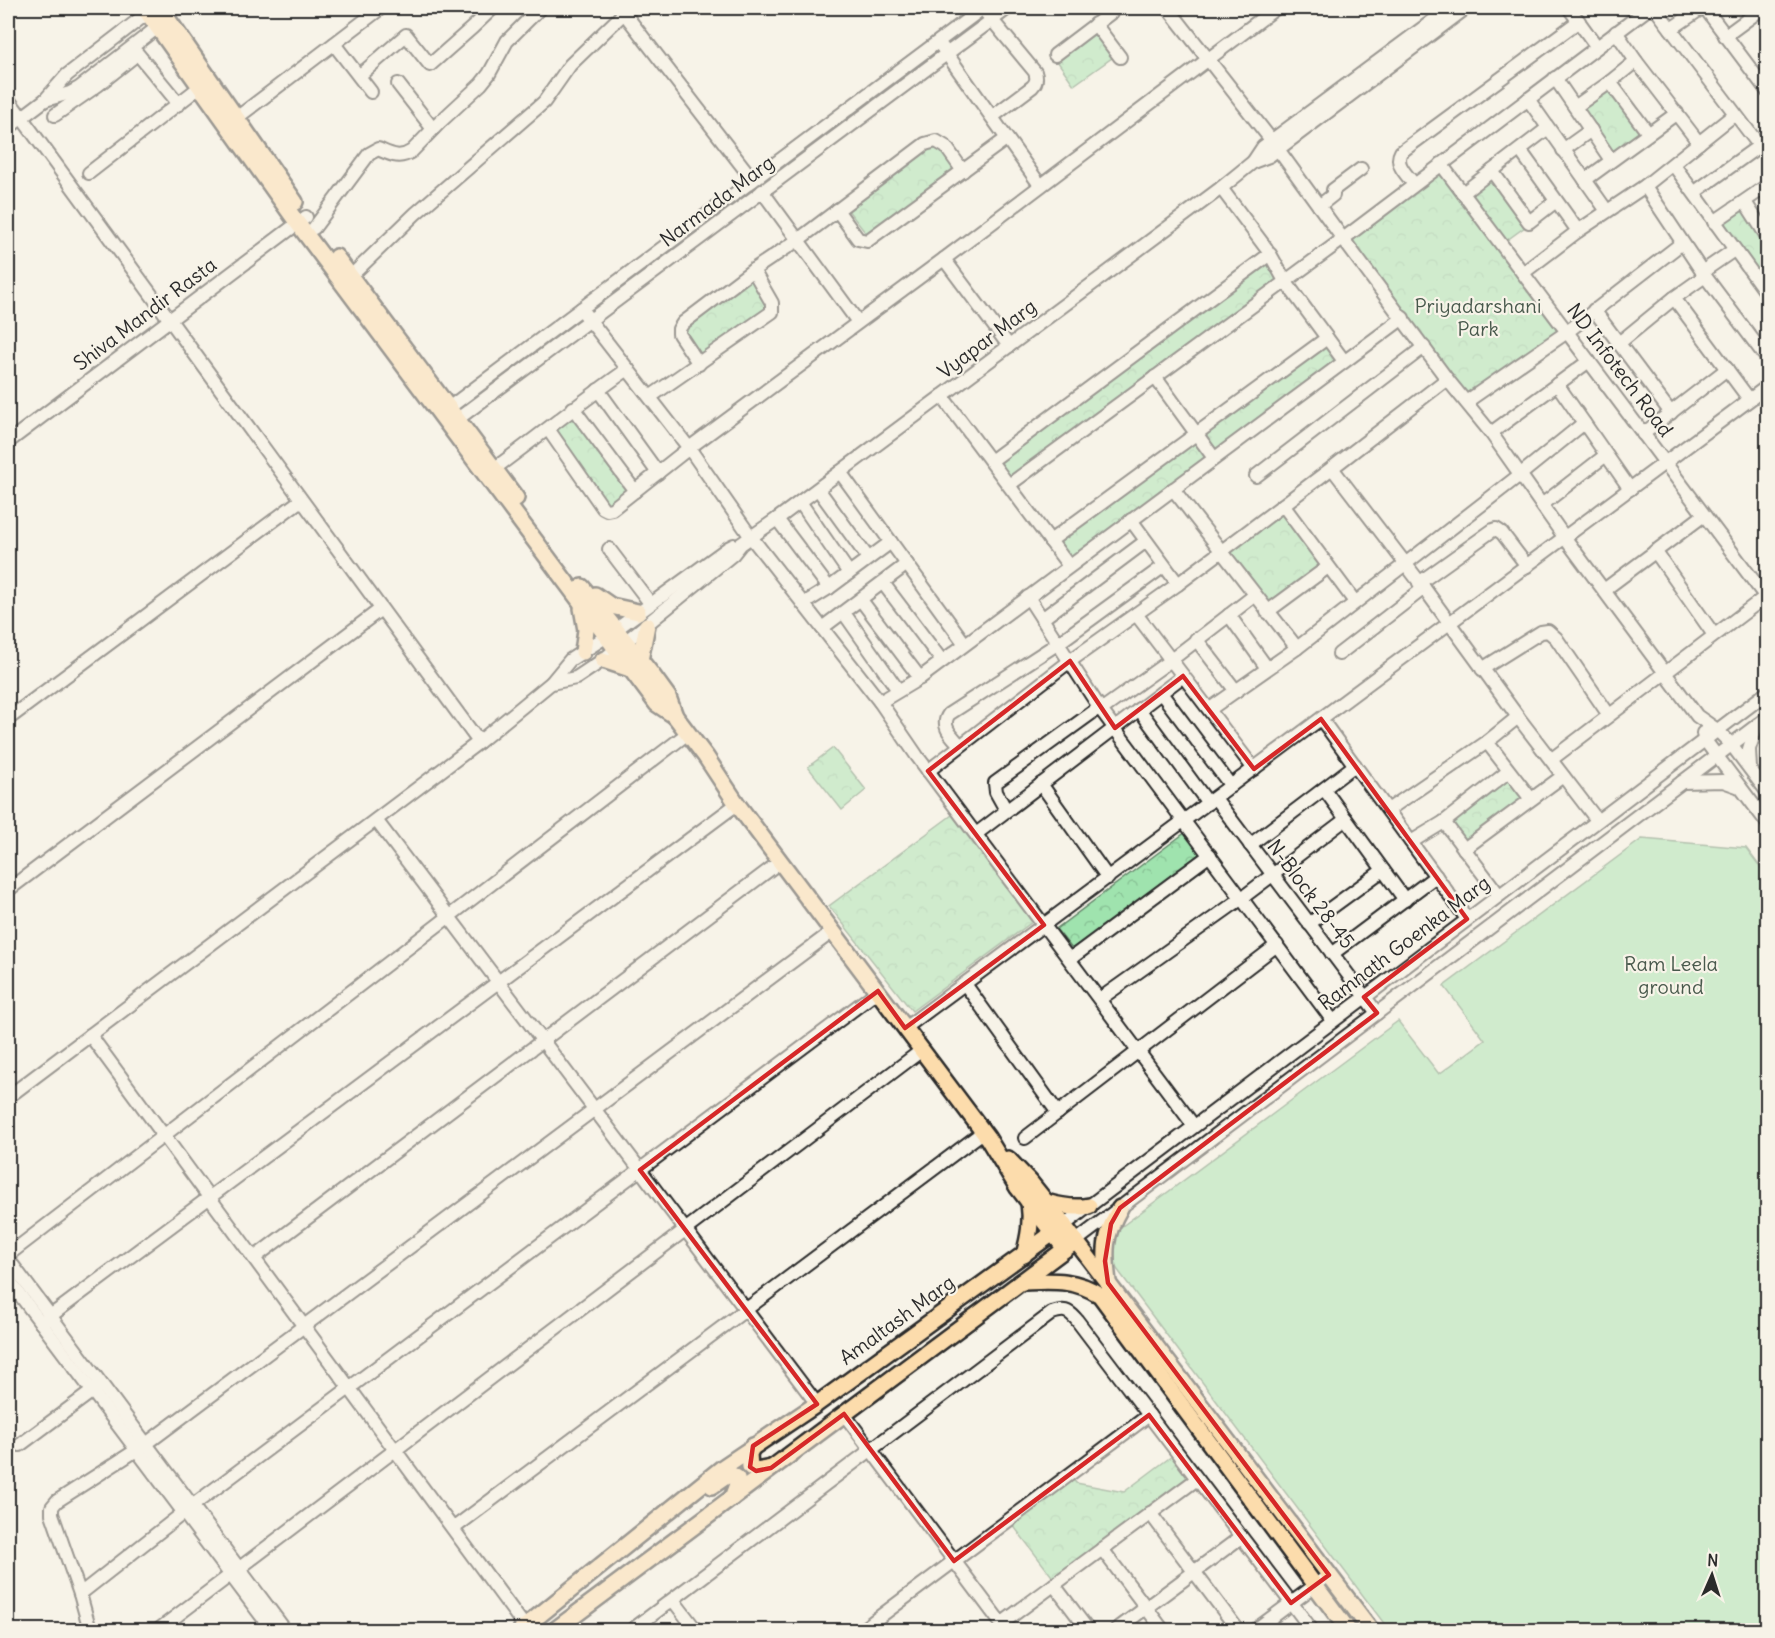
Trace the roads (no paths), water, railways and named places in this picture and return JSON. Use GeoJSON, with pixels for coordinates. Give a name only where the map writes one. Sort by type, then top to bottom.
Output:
{"type":"FeatureCollection","features":[{"type":"Feature","properties":{"kind":"main road"},"geometry":{"type":"LineString","coordinates":[[156,16],[201,86],[233,121]]}},
{"type":"Feature","properties":{"kind":"main road"},"geometry":{"type":"LineString","coordinates":[[156,16],[306,223],[582,595],[635,664],[668,697],[675,716],[737,804],[985,1135],[1018,1188],[1108,1283],[1371,1630]]}},
{"type":"Feature","properties":{"kind":"main road"},"geometry":{"type":"LineString","coordinates":[[306,223],[351,276],[449,416],[495,469],[582,595],[586,630],[583,652]]}},
{"type":"Feature","properties":{"kind":"main road"},"geometry":{"type":"LineString","coordinates":[[582,595],[611,606],[644,608]]}},
{"type":"Feature","properties":{"kind":"main road"},"geometry":{"type":"LineString","coordinates":[[635,664],[646,625]]}},
{"type":"Feature","properties":{"kind":"main road"},"geometry":{"type":"LineString","coordinates":[[603,660],[635,664]]}},
{"type":"Feature","properties":{"kind":"main road"},"geometry":{"type":"LineString","coordinates":[[985,1135],[1046,1202],[1059,1229]]}},
{"type":"Feature","properties":{"kind":"main road"},"geometry":{"type":"LineString","coordinates":[[1024,1255],[1030,1226],[1029,1201]]}},
{"type":"Feature","properties":{"kind":"main road"},"geometry":{"type":"LineString","coordinates":[[1046,1202],[1078,1208],[1089,1206]]}},
{"type":"Feature","properties":{"kind":"main road"},"geometry":{"type":"LineString","coordinates":[[1108,1283],[1105,1262],[1107,1237],[1120,1208]]}},
{"type":"Feature","properties":{"kind":"main road","name":"Amaltash Marg"},"geometry":{"type":"LineString","coordinates":[[523,1629],[753,1446],[817,1404],[1059,1229]]}},
{"type":"Feature","properties":{"kind":"main road"},"geometry":{"type":"LineString","coordinates":[[555,1630],[648,1566],[771,1468],[1071,1245]]}},
{"type":"Feature","properties":{"kind":"main road"},"geometry":{"type":"LineString","coordinates":[[1021,1282],[1061,1280],[1085,1286],[1100,1294],[1348,1630]]}},
{"type":"Feature","properties":{"kind":"main road"},"geometry":{"type":"LineString","coordinates":[[753,1446],[749,1454],[750,1467],[756,1471],[771,1468]]}},
{"type":"Feature","properties":{"kind":"main road","name":"Amaltash Marg"},"geometry":{"type":"LineString","coordinates":[[700,1486],[711,1486],[732,1475],[738,1482],[732,1498]]}},
{"type":"Feature","properties":{"kind":"street"},"geometry":{"type":"LineString","coordinates":[[233,121],[381,8]]}},
{"type":"Feature","properties":{"kind":"street"},"geometry":{"type":"LineString","coordinates":[[358,76],[406,35],[430,66],[493,8]]}},
{"type":"Feature","properties":{"kind":"street"},"geometry":{"type":"LineString","coordinates":[[398,84],[433,129],[481,84],[507,41],[540,8]]}},
{"type":"Feature","properties":{"kind":"street"},"geometry":{"type":"LineString","coordinates":[[983,8],[1035,72],[1036,78],[1032,87],[992,117]]}},
{"type":"Feature","properties":{"kind":"street","name":"Narmada Marg"},"geometry":{"type":"LineString","coordinates":[[449,416],[582,309],[983,8]]}},
{"type":"Feature","properties":{"kind":"street","name":"Narmada Marg"},"geometry":{"type":"LineString","coordinates":[[449,416],[590,320],[1007,8]]}},
{"type":"Feature","properties":{"kind":"street"},"geometry":{"type":"LineString","coordinates":[[1055,55],[1117,8]]}},
{"type":"Feature","properties":{"kind":"street"},"geometry":{"type":"LineString","coordinates":[[1168,8],[1275,145],[1447,379],[1491,433],[1665,673],[1701,720],[1717,730],[1731,744],[1767,793]]}},
{"type":"Feature","properties":{"kind":"street"},"geometry":{"type":"LineString","coordinates":[[548,429],[603,508],[612,509],[689,448],[1276,8]]}},
{"type":"Feature","properties":{"kind":"street","name":"Vyapar Marg"},"geometry":{"type":"LineString","coordinates":[[8,1097],[479,742],[550,683],[564,665],[728,548],[746,540],[777,519],[1221,189],[1253,162],[1265,158],[1275,145],[1450,8]]}},
{"type":"Feature","properties":{"kind":"street","name":"Vyapar Marg"},"geometry":{"type":"LineString","coordinates":[[1275,145],[1466,8]]}},
{"type":"Feature","properties":{"kind":"street"},"geometry":{"type":"LineString","coordinates":[[1569,8],[1597,46]]}},
{"type":"Feature","properties":{"kind":"street"},"geometry":{"type":"LineString","coordinates":[[1009,485],[1343,240],[1649,8]]}},
{"type":"Feature","properties":{"kind":"street"},"geometry":{"type":"LineString","coordinates":[[1655,8],[1767,157]]}},
{"type":"Feature","properties":{"kind":"street"},"geometry":{"type":"LineString","coordinates":[[1671,29],[1703,8],[1767,92]]}},
{"type":"Feature","properties":{"kind":"street"},"geometry":{"type":"LineString","coordinates":[[1725,36],[1763,8]]}},
{"type":"Feature","properties":{"kind":"street"},"geometry":{"type":"LineString","coordinates":[[351,276],[415,214],[544,102],[570,65],[622,10],[753,180]]}},
{"type":"Feature","properties":{"kind":"street"},"geometry":{"type":"LineString","coordinates":[[54,115],[98,85],[137,53],[156,16]]}},
{"type":"Feature","properties":{"kind":"street"},"geometry":{"type":"LineString","coordinates":[[45,100],[79,88],[156,16]]}},
{"type":"Feature","properties":{"kind":"street"},"geometry":{"type":"LineString","coordinates":[[8,128],[45,100],[67,75],[156,16]]}},
{"type":"Feature","properties":{"kind":"street"},"geometry":{"type":"LineString","coordinates":[[1414,184],[1401,166],[1398,157],[1401,152],[1579,21]]}},
{"type":"Feature","properties":{"kind":"street"},"geometry":{"type":"LineString","coordinates":[[1095,24],[1120,57]]}},
{"type":"Feature","properties":{"kind":"street"},"geometry":{"type":"LineString","coordinates":[[1616,32],[1699,143]]}},
{"type":"Feature","properties":{"kind":"street"},"geometry":{"type":"LineString","coordinates":[[938,41],[1040,185]]}},
{"type":"Feature","properties":{"kind":"street"},"geometry":{"type":"LineString","coordinates":[[334,44],[371,92]]}},
{"type":"Feature","properties":{"kind":"street"},"geometry":{"type":"LineString","coordinates":[[137,53],[179,104]]}},
{"type":"Feature","properties":{"kind":"street"},"geometry":{"type":"LineString","coordinates":[[1575,107],[1636,61]]}},
{"type":"Feature","properties":{"kind":"street"},"geometry":{"type":"LineString","coordinates":[[1555,78],[1611,160]]}},
{"type":"Feature","properties":{"kind":"street"},"geometry":{"type":"LineString","coordinates":[[1611,82],[1648,133]]}},
{"type":"Feature","properties":{"kind":"street"},"geometry":{"type":"LineString","coordinates":[[89,173],[201,86]]}},
{"type":"Feature","properties":{"kind":"street"},"geometry":{"type":"LineString","coordinates":[[8,99],[479,742]]}},
{"type":"Feature","properties":{"kind":"street"},"geometry":{"type":"LineString","coordinates":[[1528,99],[1607,211]]}},
{"type":"Feature","properties":{"kind":"street"},"geometry":{"type":"LineString","coordinates":[[1585,180],[1677,113]]}},
{"type":"Feature","properties":{"kind":"street"},"geometry":{"type":"LineString","coordinates":[[1523,273],[1578,231],[1645,186],[1735,114]]}},
{"type":"Feature","properties":{"kind":"street"},"geometry":{"type":"LineString","coordinates":[[1463,193],[1548,128]]}},
{"type":"Feature","properties":{"kind":"street","name":"Shiva Mandir Rasta"},"geometry":{"type":"LineString","coordinates":[[8,442],[169,320],[306,223],[372,151],[378,149],[396,156],[407,155],[433,129]]}},
{"type":"Feature","properties":{"kind":"street"},"geometry":{"type":"LineString","coordinates":[[1563,150],[1591,130]]}},
{"type":"Feature","properties":{"kind":"street"},"geometry":{"type":"LineString","coordinates":[[837,210],[858,239],[867,241],[1006,139]]}},
{"type":"Feature","properties":{"kind":"street"},"geometry":{"type":"LineString","coordinates":[[699,364],[681,338],[679,329],[682,323],[798,240],[925,144],[936,141],[946,147],[963,171]]}},
{"type":"Feature","properties":{"kind":"street"},"geometry":{"type":"LineString","coordinates":[[1695,192],[1759,146]]}},
{"type":"Feature","properties":{"kind":"street"},"geometry":{"type":"LineString","coordinates":[[1520,150],[1578,231]]}},
{"type":"Feature","properties":{"kind":"street","name":"ND Infotech Road"},"geometry":{"type":"LineString","coordinates":[[1441,164],[1766,598]]}},
{"type":"Feature","properties":{"kind":"street"},"geometry":{"type":"LineString","coordinates":[[1673,164],[1766,292]]}},
{"type":"Feature","properties":{"kind":"street"},"geometry":{"type":"LineString","coordinates":[[1319,206],[1333,195],[1333,189],[1361,169]]}},
{"type":"Feature","properties":{"kind":"street"},"geometry":{"type":"LineString","coordinates":[[1492,171],[1529,222],[1556,201]]}},
{"type":"Feature","properties":{"kind":"street"},"geometry":{"type":"LineString","coordinates":[[1714,222],[1767,185]]}},
{"type":"Feature","properties":{"kind":"street"},"geometry":{"type":"LineString","coordinates":[[1645,186],[1703,274],[1767,360]]}},
{"type":"Feature","properties":{"kind":"street"},"geometry":{"type":"LineString","coordinates":[[1221,189],[1266,248]]}},
{"type":"Feature","properties":{"kind":"street"},"geometry":{"type":"LineString","coordinates":[[762,191],[858,322]]}},
{"type":"Feature","properties":{"kind":"street"},"geometry":{"type":"LineString","coordinates":[[1745,202],[1767,237]]}},
{"type":"Feature","properties":{"kind":"street"},"geometry":{"type":"LineString","coordinates":[[1466,402],[1567,332],[1682,243]]}},
{"type":"Feature","properties":{"kind":"street"},"geometry":{"type":"LineString","coordinates":[[1619,343],[1734,250]]}},
{"type":"Feature","properties":{"kind":"street"},"geometry":{"type":"LineString","coordinates":[[991,461],[1270,254],[1285,281],[1344,361]]}},
{"type":"Feature","properties":{"kind":"street"},"geometry":{"type":"LineString","coordinates":[[944,259],[1009,346]]}},
{"type":"Feature","properties":{"kind":"street"},"geometry":{"type":"LineString","coordinates":[[650,397],[772,312],[772,303],[753,270]]}},
{"type":"Feature","properties":{"kind":"street"},"geometry":{"type":"LineString","coordinates":[[1674,298],[1749,399]]}},
{"type":"Feature","properties":{"kind":"street"},"geometry":{"type":"LineString","coordinates":[[582,309],[689,448],[746,540],[822,628],[880,702],[928,771],[1194,1126]]}},
{"type":"Feature","properties":{"kind":"street"},"geometry":{"type":"LineString","coordinates":[[1594,310],[1671,413]]}},
{"type":"Feature","properties":{"kind":"street"},"geometry":{"type":"LineString","coordinates":[[880,702],[920,678],[1402,318]]}},
{"type":"Feature","properties":{"kind":"street"},"geometry":{"type":"LineString","coordinates":[[1050,541],[1326,338]]}},
{"type":"Feature","properties":{"kind":"street"},"geometry":{"type":"LineString","coordinates":[[1256,476],[1424,347]]}},
{"type":"Feature","properties":{"kind":"street"},"geometry":{"type":"LineString","coordinates":[[1491,433],[1589,361]]}},
{"type":"Feature","properties":{"kind":"street"},"geometry":{"type":"LineString","coordinates":[[495,469],[573,408],[628,369]]}},
{"type":"Feature","properties":{"kind":"street"},"geometry":{"type":"LineString","coordinates":[[1643,434],[1727,369]]}},
{"type":"Feature","properties":{"kind":"street"},"geometry":{"type":"LineString","coordinates":[[1155,377],[1214,458]]}},
{"type":"Feature","properties":{"kind":"street"},"geometry":{"type":"LineString","coordinates":[[928,771],[1070,661],[1178,584],[1447,379]]}},
{"type":"Feature","properties":{"kind":"street"},"geometry":{"type":"LineString","coordinates":[[1557,384],[1630,489]]}},
{"type":"Feature","properties":{"kind":"street"},"geometry":{"type":"LineString","coordinates":[[905,1028],[1767,386]]}},
{"type":"Feature","properties":{"kind":"street"},"geometry":{"type":"LineString","coordinates":[[598,390],[658,473]]}},
{"type":"Feature","properties":{"kind":"street"},"geometry":{"type":"LineString","coordinates":[[942,396],[1069,566]]}},
{"type":"Feature","properties":{"kind":"street"},"geometry":{"type":"LineString","coordinates":[[573,408],[635,491]]}},
{"type":"Feature","properties":{"kind":"street"},"geometry":{"type":"LineString","coordinates":[[1210,709],[1297,648],[1584,423]]}},
{"type":"Feature","properties":{"kind":"street"},"geometry":{"type":"LineString","coordinates":[[1543,504],[1606,455]]}},
{"type":"Feature","properties":{"kind":"street"},"geometry":{"type":"LineString","coordinates":[[1332,468],[1597,820]]}},
{"type":"Feature","properties":{"kind":"street"},"geometry":{"type":"LineString","coordinates":[[840,472],[965,644]]}},
{"type":"Feature","properties":{"kind":"street"},"geometry":{"type":"LineString","coordinates":[[818,489],[868,558]]}},
{"type":"Feature","properties":{"kind":"street"},"geometry":{"type":"LineString","coordinates":[[1173,489],[1297,648]]}},
{"type":"Feature","properties":{"kind":"street"},"geometry":{"type":"LineString","coordinates":[[8,719],[302,500]]}},
{"type":"Feature","properties":{"kind":"street"},"geometry":{"type":"LineString","coordinates":[[800,502],[849,573]]}},
{"type":"Feature","properties":{"kind":"street"},"geometry":{"type":"LineString","coordinates":[[1283,505],[1355,602]]}},
{"type":"Feature","properties":{"kind":"street"},"geometry":{"type":"LineString","coordinates":[[1604,590],[1704,515]]}},
{"type":"Feature","properties":{"kind":"street"},"geometry":{"type":"LineString","coordinates":[[777,519],[829,588]]}},
{"type":"Feature","properties":{"kind":"street"},"geometry":{"type":"LineString","coordinates":[[1131,520],[1178,584]]}},
{"type":"Feature","properties":{"kind":"street"},"geometry":{"type":"LineString","coordinates":[[1338,654],[1493,530],[1496,529],[1503,533],[1527,566]]}},
{"type":"Feature","properties":{"kind":"street","name":"Vyapar Marg"},"geometry":{"type":"LineString","coordinates":[[550,683],[576,678],[603,660],[733,554],[746,540]]}},
{"type":"Feature","properties":{"kind":"street"},"geometry":{"type":"LineString","coordinates":[[1042,619],[1146,541]]}},
{"type":"Feature","properties":{"kind":"street"},"geometry":{"type":"LineString","coordinates":[[802,604],[829,588],[891,542]]}},
{"type":"Feature","properties":{"kind":"street"},"geometry":{"type":"LineString","coordinates":[[609,549],[644,608]]}},
{"type":"Feature","properties":{"kind":"street"},"geometry":{"type":"LineString","coordinates":[[1655,551],[1714,635]]}},
{"type":"Feature","properties":{"kind":"street"},"geometry":{"type":"LineString","coordinates":[[822,628],[907,564]]}},
{"type":"Feature","properties":{"kind":"street"},"geometry":{"type":"LineString","coordinates":[[960,746],[945,725],[945,719],[949,714],[1057,644],[1164,566]]}},
{"type":"Feature","properties":{"kind":"street"},"geometry":{"type":"LineString","coordinates":[[1268,612],[1328,567]]}},
{"type":"Feature","properties":{"kind":"street"},"geometry":{"type":"LineString","coordinates":[[883,583],[942,661]]}},
{"type":"Feature","properties":{"kind":"street"},"geometry":{"type":"LineString","coordinates":[[1006,810],[995,788],[999,779],[1171,660],[1255,595]]}},
{"type":"Feature","properties":{"kind":"street"},"geometry":{"type":"LineString","coordinates":[[1028,597],[1101,709],[1333,1021]]}},
{"type":"Feature","properties":{"kind":"street"},"geometry":{"type":"LineString","coordinates":[[1552,759],[1766,598]]}},
{"type":"Feature","properties":{"kind":"street"},"geometry":{"type":"LineString","coordinates":[[861,600],[920,678]]}},
{"type":"Feature","properties":{"kind":"street"},"geometry":{"type":"LineString","coordinates":[[8,890],[381,609]]}},
{"type":"Feature","properties":{"kind":"street"},"geometry":{"type":"LineString","coordinates":[[844,613],[898,690]]}},
{"type":"Feature","properties":{"kind":"street"},"geometry":{"type":"LineString","coordinates":[[1136,614],[1254,769]]}},
{"type":"Feature","properties":{"kind":"street"},"geometry":{"type":"LineString","coordinates":[[1229,615],[1267,668]]}},
{"type":"Feature","properties":{"kind":"street"},"geometry":{"type":"LineString","coordinates":[[1482,669],[1541,632],[1548,631],[1553,633],[1609,716]]}},
{"type":"Feature","properties":{"kind":"street"},"geometry":{"type":"LineString","coordinates":[[1196,639],[1236,691]]}},
{"type":"Feature","properties":{"kind":"street"},"geometry":{"type":"LineString","coordinates":[[976,834],[1183,676]]}},
{"type":"Feature","properties":{"kind":"street","name":"Ramnath Goenka Marg"},"geometry":{"type":"LineString","coordinates":[[1059,1229],[1767,692]]}},
{"type":"Feature","properties":{"kind":"street"},"geometry":{"type":"LineString","coordinates":[[1161,693],[1231,786]]}},
{"type":"Feature","properties":{"kind":"street","name":"N-Block 28-45"},"geometry":{"type":"LineString","coordinates":[[1139,709],[1250,845],[1377,1013]]}},
{"type":"Feature","properties":{"kind":"street"},"geometry":{"type":"LineString","coordinates":[[1388,810],[1518,717]]}},
{"type":"Feature","properties":{"kind":"street","name":"Ramnath Goenka Marg"},"geometry":{"type":"LineString","coordinates":[[1071,1245],[1767,717]]}},
{"type":"Feature","properties":{"kind":"street"},"geometry":{"type":"LineString","coordinates":[[1322,719],[1467,919]]}},
{"type":"Feature","properties":{"kind":"street"},"geometry":{"type":"LineString","coordinates":[[1701,720],[1704,739],[1767,824]]}},
{"type":"Feature","properties":{"kind":"street"},"geometry":{"type":"LineString","coordinates":[[1750,769],[1749,749],[1756,725]]}},
{"type":"Feature","properties":{"kind":"street"},"geometry":{"type":"LineString","coordinates":[[45,1319],[8,1257],[688,733]]}},
{"type":"Feature","properties":{"kind":"street"},"geometry":{"type":"LineString","coordinates":[[1486,742],[1531,799]]}},
{"type":"Feature","properties":{"kind":"street"},"geometry":{"type":"LineString","coordinates":[[1250,845],[1355,765]]}},
{"type":"Feature","properties":{"kind":"street"},"geometry":{"type":"LineString","coordinates":[[1411,842],[1444,822],[1509,771]]}},
{"type":"Feature","properties":{"kind":"street"},"geometry":{"type":"LineString","coordinates":[[1464,849],[1563,776]]}},
{"type":"Feature","properties":{"kind":"street"},"geometry":{"type":"LineString","coordinates":[[1682,782],[1723,781],[1740,786]]}},
{"type":"Feature","properties":{"kind":"street"},"geometry":{"type":"LineString","coordinates":[[1041,784],[1108,878]]}},
{"type":"Feature","properties":{"kind":"street"},"geometry":{"type":"LineString","coordinates":[[1324,789],[1405,900]]}},
{"type":"Feature","properties":{"kind":"street"},"geometry":{"type":"LineString","coordinates":[[45,1319],[737,804]]}},
{"type":"Feature","properties":{"kind":"street"},"geometry":{"type":"LineString","coordinates":[[1100,999],[1242,898],[1346,819]]}},
{"type":"Feature","properties":{"kind":"street"},"geometry":{"type":"LineString","coordinates":[[376,820],[817,1404]]}},
{"type":"Feature","properties":{"kind":"street"},"geometry":{"type":"LineString","coordinates":[[1444,822],[1499,895]]}},
{"type":"Feature","properties":{"kind":"street"},"geometry":{"type":"LineString","coordinates":[[1070,959],[1210,855]]}},
{"type":"Feature","properties":{"kind":"street"},"geometry":{"type":"LineString","coordinates":[[254,1258],[781,861]]}},
{"type":"Feature","properties":{"kind":"street"},"geometry":{"type":"LineString","coordinates":[[1309,924],[1383,870]]}},
{"type":"Feature","properties":{"kind":"street"},"geometry":{"type":"LineString","coordinates":[[1332,954],[1436,876]]}},
{"type":"Feature","properties":{"kind":"street"},"geometry":{"type":"LineString","coordinates":[[90,1630],[52,1514],[52,1507],[57,1501],[141,1447],[833,931]]}},
{"type":"Feature","properties":{"kind":"street"},"geometry":{"type":"LineString","coordinates":[[1025,1138],[1277,945]]}},
{"type":"Feature","properties":{"kind":"street"},"geometry":{"type":"LineString","coordinates":[[965,984],[1058,1113]]}},
{"type":"Feature","properties":{"kind":"street"},"geometry":{"type":"LineString","coordinates":[[80,1594],[188,1510],[878,991]]}},
{"type":"Feature","properties":{"kind":"street"},"geometry":{"type":"LineString","coordinates":[[90,1035],[454,1528],[523,1629]]}},
{"type":"Feature","properties":{"kind":"street"},"geometry":{"type":"LineString","coordinates":[[158,1630],[922,1050]]}},
{"type":"Feature","properties":{"kind":"street"},"geometry":{"type":"LineString","coordinates":[[454,1528],[985,1135]]}},
{"type":"Feature","properties":{"kind":"street"},"geometry":{"type":"LineString","coordinates":[[8,1279],[45,1319],[97,1388],[235,1573],[272,1630]]}},
{"type":"Feature","properties":{"kind":"street"},"geometry":{"type":"LineString","coordinates":[[632,1630],[1052,1313],[1061,1310],[1068,1311],[1076,1318],[1312,1630]]}},
{"type":"Feature","properties":{"kind":"street"},"geometry":{"type":"LineString","coordinates":[[20,1445],[97,1388]]}},
{"type":"Feature","properties":{"kind":"street"},"geometry":{"type":"LineString","coordinates":[[844,1414],[1004,1627],[1054,1585],[1197,1479]]}},
{"type":"Feature","properties":{"kind":"street"},"geometry":{"type":"LineString","coordinates":[[862,1630],[1149,1415]]}},
{"type":"Feature","properties":{"kind":"street"},"geometry":{"type":"LineString","coordinates":[[1150,1513],[1238,1630]]}},
{"type":"Feature","properties":{"kind":"street"},"geometry":{"type":"LineString","coordinates":[[1116,1630],[1241,1537]]}},
{"type":"Feature","properties":{"kind":"street"},"geometry":{"type":"LineString","coordinates":[[1102,1549],[1163,1630]]}},
{"type":"Feature","properties":{"kind":"street"},"geometry":{"type":"LineString","coordinates":[[235,1573],[285,1630]]}},
{"type":"Feature","properties":{"kind":"street"},"geometry":{"type":"LineString","coordinates":[[1255,1630],[1329,1575]]}},
{"type":"Feature","properties":{"kind":"street"},"geometry":{"type":"LineString","coordinates":[[1054,1585],[1088,1630]]}},
{"type":"Feature","properties":{"kind":"street"},"geometry":{"type":"LineString","coordinates":[[673,1600],[696,1630]]}},
{"type":"Feature","properties":{"kind":"park label","name":"Priyadarshani Park"},"geometry":{"type":"Point","coordinates":[1478,318]}},
{"type":"Feature","properties":{"kind":"park label","name":"Ram Leela ground"},"geometry":{"type":"Point","coordinates":[1671,976]}}]}
